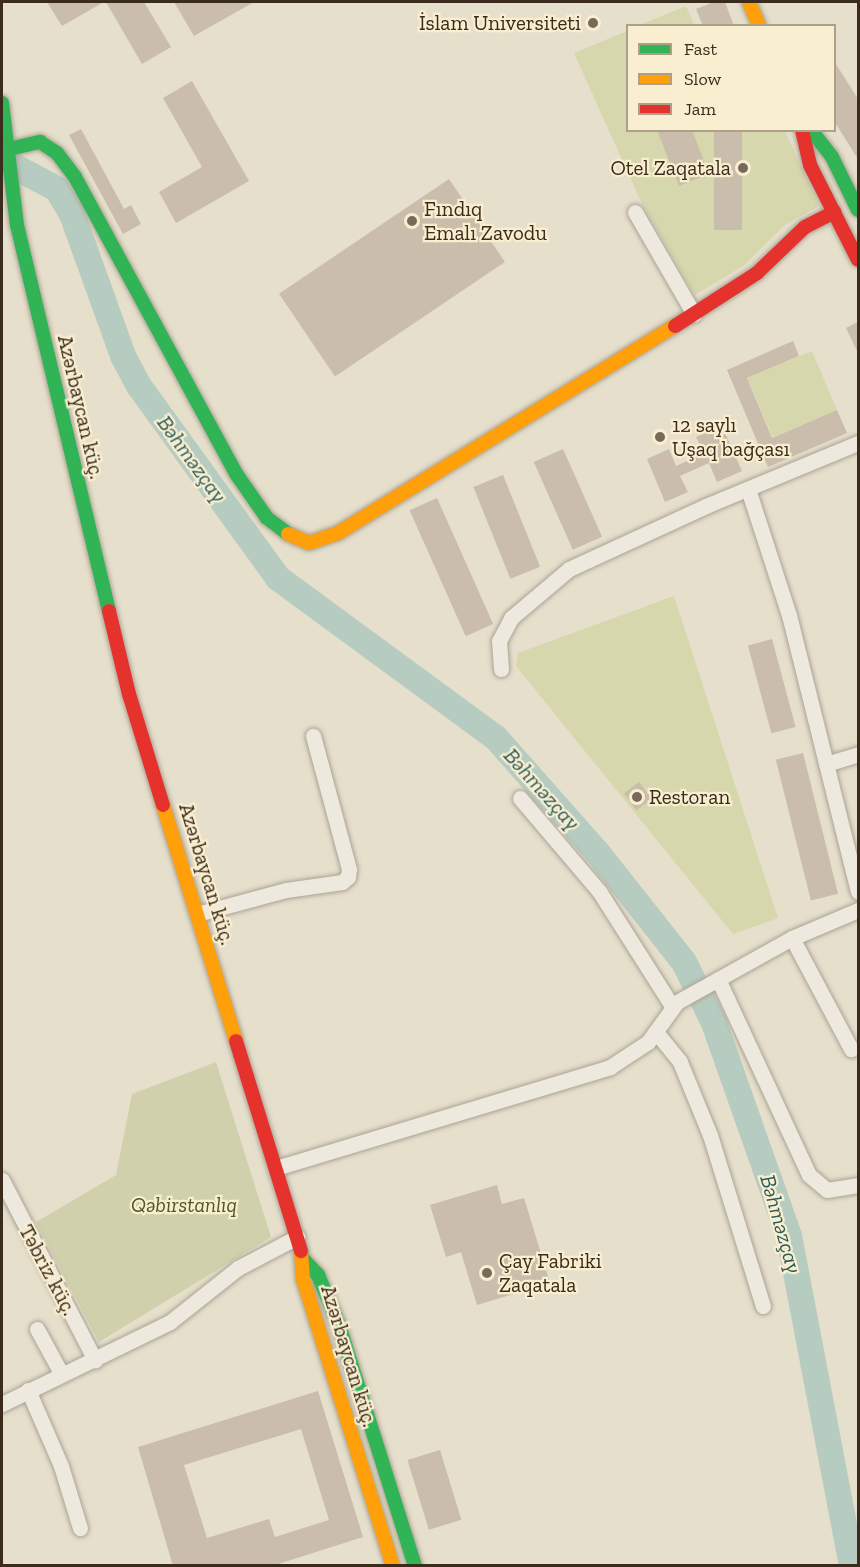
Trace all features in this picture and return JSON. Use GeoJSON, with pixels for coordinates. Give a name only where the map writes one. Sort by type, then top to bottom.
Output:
{"type":"FeatureCollection","features":[{"type":"Feature","properties":{"kind":"main road"},"geometry":{"type":"LineString","coordinates":[[748,2],[758,24]]}},
{"type":"Feature","properties":{"kind":"main road"},"geometry":{"type":"LineString","coordinates":[[2,103],[9,149],[40,142],[57,153],[75,177],[237,476],[267,518],[292,537],[309,543],[338,533],[694,314],[757,273],[805,227],[834,212]]}},
{"type":"Feature","properties":{"kind":"main road"},"geometry":{"type":"LineString","coordinates":[[802,132],[810,165],[858,260]]}},
{"type":"Feature","properties":{"kind":"main road"},"geometry":{"type":"LineString","coordinates":[[813,132],[832,157],[858,210]]}},
{"type":"Feature","properties":{"kind":"main road","name":"Azərbaycan küç."},"geometry":{"type":"LineString","coordinates":[[9,149],[7,185],[102,593],[129,694],[304,1260],[303,1279],[393,1566]]}},
{"type":"Feature","properties":{"kind":"main road"},"geometry":{"type":"LineString","coordinates":[[304,1260],[322,1285],[366,1412],[415,1566]]}},
{"type":"Feature","properties":{"kind":"main road"},"geometry":{"type":"LineString","coordinates":[[345,1418],[366,1412]]}},
{"type":"Feature","properties":{"kind":"street"},"geometry":{"type":"LineString","coordinates":[[634,212],[694,314]]}},
{"type":"Feature","properties":{"kind":"street"},"geometry":{"type":"LineString","coordinates":[[501,669],[498,641],[519,607],[548,583],[594,555],[858,444]]}},
{"type":"Feature","properties":{"kind":"street"},"geometry":{"type":"LineString","coordinates":[[748,489],[789,615],[858,892]]}},
{"type":"Feature","properties":{"kind":"street"},"geometry":{"type":"LineString","coordinates":[[197,914],[348,877],[349,869],[313,736]]}},
{"type":"Feature","properties":{"kind":"street"},"geometry":{"type":"LineString","coordinates":[[826,764],[858,754]]}},
{"type":"Feature","properties":{"kind":"street"},"geometry":{"type":"LineString","coordinates":[[520,798],[599,891],[674,1004]]}},
{"type":"Feature","properties":{"kind":"street"},"geometry":{"type":"LineString","coordinates":[[276,1168],[610,1067],[636,1051],[656,1032],[674,1004],[792,938],[858,910]]}},
{"type":"Feature","properties":{"kind":"street"},"geometry":{"type":"LineString","coordinates":[[792,938],[851,1049]]}},
{"type":"Feature","properties":{"kind":"street"},"geometry":{"type":"LineString","coordinates":[[715,981],[808,1175],[827,1190],[858,1185]]}},
{"type":"Feature","properties":{"kind":"street"},"geometry":{"type":"LineString","coordinates":[[656,1032],[680,1062],[710,1134],[763,1306]]}},
{"type":"Feature","properties":{"kind":"street","name":"Təbriz küç."},"geometry":{"type":"LineString","coordinates":[[2,1180],[95,1360]]}},
{"type":"Feature","properties":{"kind":"street"},"geometry":{"type":"LineString","coordinates":[[2,1404],[170,1322],[238,1268],[297,1238]]}},
{"type":"Feature","properties":{"kind":"street"},"geometry":{"type":"LineString","coordinates":[[37,1329],[62,1373]]}},
{"type":"Feature","properties":{"kind":"street"},"geometry":{"type":"LineString","coordinates":[[28,1390],[61,1466],[80,1528]]}},
{"type":"Feature","properties":{"kind":"green space"},"geometry":{"type":"Polygon","coordinates":[[[686,6],[694,24],[642,24],[686,6]]]}},
{"type":"Feature","properties":{"kind":"green space"},"geometry":{"type":"Polygon","coordinates":[[[626,31],[626,132],[785,132],[819,206],[785,225],[743,266],[695,295],[642,204],[574,53],[626,31]]]}},
{"type":"Feature","properties":{"kind":"green space"},"geometry":{"type":"Polygon","coordinates":[[[812,351],[837,410],[773,437],[748,378],[812,351]]]}},
{"type":"Feature","properties":{"kind":"green space"},"geometry":{"type":"Polygon","coordinates":[[[674,596],[778,918],[733,934],[516,666],[518,653],[674,596]]]}},
{"type":"Feature","properties":{"kind":"green space","name":"Qəbirstanlıq"},"geometry":{"type":"Polygon","coordinates":[[[216,1062],[271,1237],[99,1342],[36,1222],[116,1175],[132,1094],[216,1062]]]}},
{"type":"Feature","properties":{"kind":"building"},"geometry":{"type":"Polygon","coordinates":[[[47,2],[104,2],[62,26],[47,2]]]}},
{"type":"Feature","properties":{"kind":"building"},"geometry":{"type":"Polygon","coordinates":[[[106,2],[144,2],[171,47],[142,64],[106,2]]]}},
{"type":"Feature","properties":{"kind":"building"},"geometry":{"type":"Polygon","coordinates":[[[174,2],[254,2],[194,36],[174,2]]]}},
{"type":"Feature","properties":{"kind":"building"},"geometry":{"type":"Polygon","coordinates":[[[714,2],[725,2],[733,24],[702,24],[696,9],[714,2]]]}},
{"type":"Feature","properties":{"kind":"building"},"geometry":{"type":"Polygon","coordinates":[[[836,64],[858,99],[858,159],[836,124],[836,64]]]}},
{"type":"Feature","properties":{"kind":"building"},"geometry":{"type":"Polygon","coordinates":[[[192,81],[249,181],[176,223],[159,192],[202,167],[163,98],[192,81]]]}},
{"type":"Feature","properties":{"kind":"building"},"geometry":{"type":"Polygon","coordinates":[[[81,129],[124,209],[131,205],[141,224],[123,234],[69,135],[81,129]]]}},
{"type":"Feature","properties":{"kind":"building"},"geometry":{"type":"Polygon","coordinates":[[[658,132],[693,132],[709,174],[679,186],[658,132]]]}},
{"type":"Feature","properties":{"kind":"building"},"geometry":{"type":"Polygon","coordinates":[[[714,132],[742,132],[742,230],[714,230],[714,132]]]}},
{"type":"Feature","properties":{"kind":"building"},"geometry":{"type":"Polygon","coordinates":[[[449,179],[505,262],[335,377],[279,294],[449,179]]]}},
{"type":"Feature","properties":{"kind":"building"},"geometry":{"type":"Polygon","coordinates":[[[858,322],[858,353],[846,328],[858,322]]]}},
{"type":"Feature","properties":{"kind":"building"},"geometry":{"type":"Polygon","coordinates":[[[793,341],[799,356],[747,378],[772,438],[837,410],[847,433],[768,467],[727,370],[793,341]]]}},
{"type":"Feature","properties":{"kind":"building"},"geometry":{"type":"Polygon","coordinates":[[[722,426],[742,471],[717,482],[709,463],[680,476],[688,492],[665,502],[647,459],[669,449],[676,466],[704,453],[696,437],[722,426]]]}},
{"type":"Feature","properties":{"kind":"building"},"geometry":{"type":"Polygon","coordinates":[[[563,449],[602,537],[573,550],[534,462],[563,449]]]}},
{"type":"Feature","properties":{"kind":"building"},"geometry":{"type":"Polygon","coordinates":[[[503,475],[540,567],[510,579],[473,487],[503,475]]]}},
{"type":"Feature","properties":{"kind":"building"},"geometry":{"type":"Polygon","coordinates":[[[437,498],[493,624],[466,636],[410,510],[437,498]]]}},
{"type":"Feature","properties":{"kind":"building"},"geometry":{"type":"Polygon","coordinates":[[[772,639],[796,727],[771,733],[748,645],[772,639]]]}},
{"type":"Feature","properties":{"kind":"building"},"geometry":{"type":"Polygon","coordinates":[[[803,753],[838,894],[811,900],[776,760],[803,753]]]}},
{"type":"Feature","properties":{"kind":"building"},"geometry":{"type":"Polygon","coordinates":[[[639,782],[652,799],[636,810],[624,793],[639,782]]]}},
{"type":"Feature","properties":{"kind":"building"},"geometry":{"type":"Polygon","coordinates":[[[497,1185],[502,1204],[524,1198],[550,1283],[477,1305],[461,1252],[446,1257],[430,1205],[497,1185]]]}},
{"type":"Feature","properties":{"kind":"building"},"geometry":{"type":"Polygon","coordinates":[[[318,1391],[363,1537],[272,1566],[173,1566],[138,1447],[318,1391]],[[301,1429],[184,1465],[207,1538],[269,1519],[275,1537],[329,1520],[301,1429]]]}},
{"type":"Feature","properties":{"kind":"building"},"geometry":{"type":"Polygon","coordinates":[[[440,1450],[461,1520],[429,1530],[407,1460],[440,1450]]]}},
{"type":"Feature","properties":{"kind":"waterway","name":"Bəhməzçay"},"geometry":{"type":"LineString","coordinates":[[2,160],[57,189],[72,214],[123,356],[139,386],[278,578],[496,738],[597,852],[684,962],[714,1023],[789,1236],[852,1566]]}},
{"type":"Feature","properties":{"kind":"traffic: fast"},"geometry":{"type":"LineString","coordinates":[[2,103],[17,225],[109,611]]}},
{"type":"Feature","properties":{"kind":"traffic: fast"},"geometry":{"type":"LineString","coordinates":[[813,132],[832,157],[858,210]]}},
{"type":"Feature","properties":{"kind":"traffic: fast"},"geometry":{"type":"LineString","coordinates":[[9,149],[40,142],[57,153],[75,177],[237,475],[267,518],[288,534]]}},
{"type":"Feature","properties":{"kind":"traffic: fast"},"geometry":{"type":"LineString","coordinates":[[304,1260],[318,1275],[339,1325],[415,1566]]}},
{"type":"Feature","properties":{"kind":"traffic: slow"},"geometry":{"type":"LineString","coordinates":[[749,2],[758,24]]}},
{"type":"Feature","properties":{"kind":"traffic: slow"},"geometry":{"type":"LineString","coordinates":[[288,534],[309,543],[338,533],[675,326]]}},
{"type":"Feature","properties":{"kind":"traffic: slow"},"geometry":{"type":"LineString","coordinates":[[163,805],[236,1041]]}},
{"type":"Feature","properties":{"kind":"traffic: slow"},"geometry":{"type":"LineString","coordinates":[[301,1251],[303,1279],[393,1566]]}},
{"type":"Feature","properties":{"kind":"traffic: jam"},"geometry":{"type":"LineString","coordinates":[[802,132],[810,165],[858,260]]}},
{"type":"Feature","properties":{"kind":"traffic: jam"},"geometry":{"type":"LineString","coordinates":[[675,326],[757,273],[805,227],[834,212]]}},
{"type":"Feature","properties":{"kind":"traffic: jam"},"geometry":{"type":"LineString","coordinates":[[109,611],[129,694],[163,805]]}},
{"type":"Feature","properties":{"kind":"traffic: jam"},"geometry":{"type":"LineString","coordinates":[[236,1041],[301,1251]]}},
{"type":"Feature","properties":{"kind":"place","name":"İslam Universiteti"},"geometry":{"type":"Point","coordinates":[593,23]}},
{"type":"Feature","properties":{"kind":"place","name":"Otel Zaqatala"},"geometry":{"type":"Point","coordinates":[743,168]}},
{"type":"Feature","properties":{"kind":"place","name":"Fındıq Emalı Zavodu"},"geometry":{"type":"Point","coordinates":[412,221]}},
{"type":"Feature","properties":{"kind":"place","name":"12 saylı Uşaq bağçası"},"geometry":{"type":"Point","coordinates":[660,437]}},
{"type":"Feature","properties":{"kind":"place","name":"Restoran"},"geometry":{"type":"Point","coordinates":[637,797]}},
{"type":"Feature","properties":{"kind":"place","name":"Çay Fabriki Zaqatala"},"geometry":{"type":"Point","coordinates":[487,1273]}}]}
